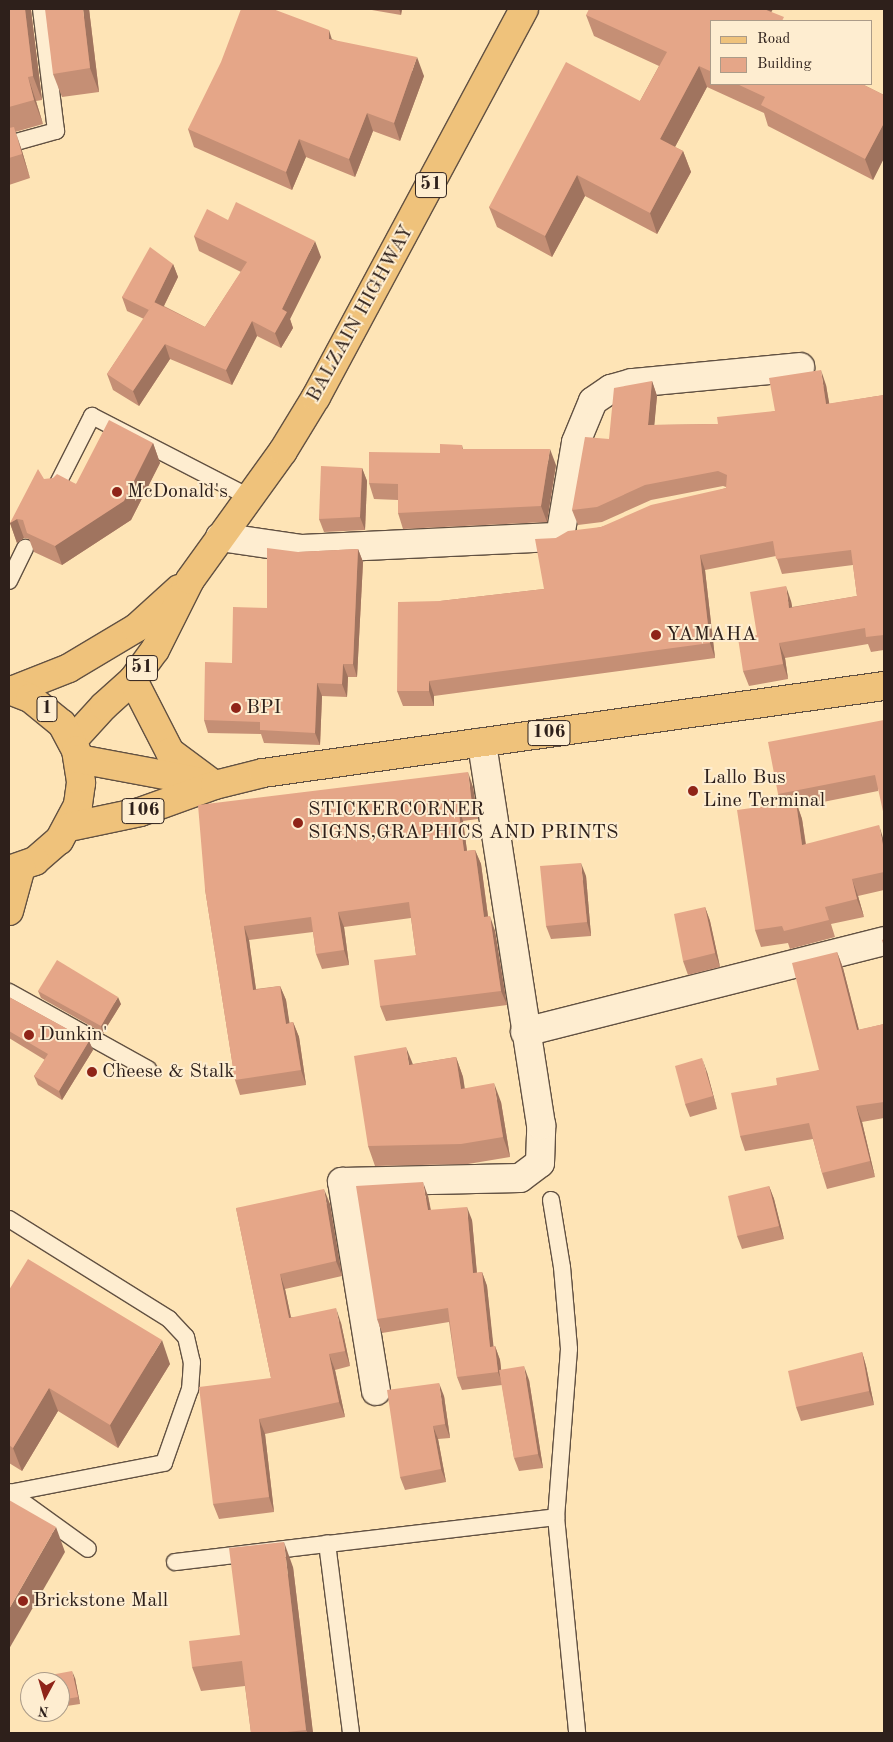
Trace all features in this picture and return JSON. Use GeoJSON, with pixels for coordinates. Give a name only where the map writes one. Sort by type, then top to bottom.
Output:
{"type":"FeatureCollection","features":[{"type":"Feature","properties":{"kind":"main road","name":"BALZAIN HIGHWAY"},"geometry":{"type":"LineString","coordinates":[[190,580],[249,497],[338,362],[524,9]]}},
{"type":"Feature","properties":{"kind":"main road","name":"51"},"geometry":{"type":"LineString","coordinates":[[75,750],[104,706],[133,680],[154,650],[190,580]]}},
{"type":"Feature","properties":{"kind":"main road","name":"51"},"geometry":{"type":"LineString","coordinates":[[10,691],[69,668],[136,628],[190,580]]}},
{"type":"Feature","properties":{"kind":"main road"},"geometry":{"type":"LineString","coordinates":[[133,680],[170,752],[215,785]]}},
{"type":"Feature","properties":{"kind":"main road","name":"106"},"geometry":{"type":"LineString","coordinates":[[69,827],[140,812],[215,785],[263,773],[884,686]]}},
{"type":"Feature","properties":{"kind":"main road","name":"1"},"geometry":{"type":"LineString","coordinates":[[10,691],[30,698],[48,710],[75,750]]}},
{"type":"Feature","properties":{"kind":"main road"},"geometry":{"type":"LineString","coordinates":[[9,910],[15,869],[48,851],[69,827],[78,805],[81,782],[75,750]]}},
{"type":"Feature","properties":{"kind":"main road","name":"106"},"geometry":{"type":"LineString","coordinates":[[75,750],[215,785]]}},
{"type":"Feature","properties":{"kind":"street"},"geometry":{"type":"LineString","coordinates":[[220,537],[302,549],[569,536],[576,442],[593,401],[611,389],[632,383],[800,367]]}},
{"type":"Feature","properties":{"kind":"street"},"geometry":{"type":"LineString","coordinates":[[376,1391],[342,1182],[520,1178],[540,1163],[541,1125],[524,1032],[482,743]]}},
{"type":"Feature","properties":{"kind":"street"},"geometry":{"type":"LineString","coordinates":[[524,1032],[884,940]]}},
{"type":"Feature","properties":{"kind":"lane"},"geometry":{"type":"LineString","coordinates":[[9,144],[56,131],[41,9]]}},
{"type":"Feature","properties":{"kind":"lane"},"geometry":{"type":"LineString","coordinates":[[55,489],[92,416],[249,497]]}},
{"type":"Feature","properties":{"kind":"lane"},"geometry":{"type":"LineString","coordinates":[[9,580],[25,548]]}},
{"type":"Feature","properties":{"kind":"lane"},"geometry":{"type":"LineString","coordinates":[[9,992],[148,1069]]}},
{"type":"Feature","properties":{"kind":"lane"},"geometry":{"type":"LineString","coordinates":[[551,1200],[562,1267],[569,1349],[560,1437],[556,1517],[577,1733]]}},
{"type":"Feature","properties":{"kind":"lane"},"geometry":{"type":"LineString","coordinates":[[9,1220],[169,1319],[186,1337],[192,1362],[190,1390],[164,1463],[9,1492]]}},
{"type":"Feature","properties":{"kind":"lane"},"geometry":{"type":"LineString","coordinates":[[9,1492],[88,1549]]}},
{"type":"Feature","properties":{"kind":"lane"},"geometry":{"type":"LineString","coordinates":[[175,1562],[556,1517]]}},
{"type":"Feature","properties":{"kind":"lane"},"geometry":{"type":"LineString","coordinates":[[327,1544],[351,1733]]}},
{"type":"Feature","properties":{"kind":"building"},"geometry":{"type":"Polygon","coordinates":[[[9,9],[25,9],[33,76],[28,77],[34,100],[9,107],[9,9]]]}},
{"type":"Feature","properties":{"kind":"building"},"geometry":{"type":"Polygon","coordinates":[[[45,9],[83,9],[90,68],[53,74],[45,9]]]}},
{"type":"Feature","properties":{"kind":"building"},"geometry":{"type":"Polygon","coordinates":[[[241,9],[273,9],[329,30],[329,39],[417,57],[394,123],[367,113],[349,159],[299,139],[286,172],[188,129],[221,62],[241,9]]]}},
{"type":"Feature","properties":{"kind":"building"},"geometry":{"type":"Polygon","coordinates":[[[589,9],[764,9],[784,17],[782,20],[710,20],[710,71],[699,66],[660,139],[683,151],[650,213],[577,175],[545,236],[489,207],[566,62],[640,101],[667,52],[586,15],[589,9]]]}},
{"type":"Feature","properties":{"kind":"building"},"geometry":{"type":"Polygon","coordinates":[[[739,85],[864,85],[884,95],[884,123],[865,159],[761,105],[765,97],[739,85]]]}},
{"type":"Feature","properties":{"kind":"building"},"geometry":{"type":"Polygon","coordinates":[[[14,127],[22,154],[9,158],[9,128],[14,127]]]}},
{"type":"Feature","properties":{"kind":"building"},"geometry":{"type":"Polygon","coordinates":[[[236,202],[315,241],[282,309],[287,312],[275,333],[252,321],[226,370],[165,344],[133,391],[107,374],[154,302],[205,327],[247,262],[194,236],[207,209],[228,220],[236,202]]]}},
{"type":"Feature","properties":{"kind":"building"},"geometry":{"type":"Polygon","coordinates":[[[150,247],[173,264],[149,310],[122,297],[150,247]]]}},
{"type":"Feature","properties":{"kind":"building"},"geometry":{"type":"Polygon","coordinates":[[[821,370],[826,404],[884,395],[884,635],[866,637],[865,628],[779,643],[783,664],[743,671],[738,638],[757,635],[750,592],[786,586],[789,608],[857,596],[851,550],[776,559],[773,541],[700,555],[710,643],[429,681],[429,691],[397,691],[398,602],[440,601],[544,589],[535,539],[556,538],[568,531],[601,527],[651,505],[726,488],[727,475],[718,471],[645,485],[597,507],[572,510],[585,437],[609,439],[614,388],[652,381],[648,425],[718,424],[717,417],[775,411],[769,378],[821,370]]]}},
{"type":"Feature","properties":{"kind":"building"},"geometry":{"type":"Polygon","coordinates":[[[109,420],[153,443],[124,501],[55,546],[27,533],[23,520],[17,519],[10,523],[38,469],[44,479],[53,478],[57,474],[76,484],[109,420]]]}},
{"type":"Feature","properties":{"kind":"building"},"geometry":{"type":"Polygon","coordinates":[[[440,444],[462,445],[462,449],[550,449],[541,506],[398,513],[398,484],[369,483],[369,452],[440,453],[440,444]]]}},
{"type":"Feature","properties":{"kind":"building"},"geometry":{"type":"Polygon","coordinates":[[[321,466],[362,468],[360,517],[319,519],[321,466]]]}},
{"type":"Feature","properties":{"kind":"building"},"geometry":{"type":"Polygon","coordinates":[[[267,548],[298,552],[358,549],[353,664],[343,664],[342,684],[317,683],[315,733],[260,730],[260,722],[204,720],[205,662],[232,663],[233,607],[267,608],[267,548]]]}},
{"type":"Feature","properties":{"kind":"building"},"geometry":{"type":"Polygon","coordinates":[[[884,720],[884,816],[875,775],[778,794],[768,742],[884,720]]]}},
{"type":"Feature","properties":{"kind":"building"},"geometry":{"type":"Polygon","coordinates":[[[468,772],[472,804],[458,806],[464,851],[475,850],[484,917],[490,916],[501,991],[380,1006],[374,960],[416,955],[409,902],[338,912],[344,950],[316,954],[311,917],[244,926],[253,990],[280,986],[286,1024],[293,1022],[301,1070],[235,1080],[205,889],[198,805],[468,772]]]}},
{"type":"Feature","properties":{"kind":"building"},"geometry":{"type":"Polygon","coordinates":[[[796,802],[802,845],[879,825],[884,850],[884,872],[852,879],[857,899],[825,907],[829,920],[784,931],[782,926],[755,930],[737,810],[796,802]]]}},
{"type":"Feature","properties":{"kind":"building"},"geometry":{"type":"Polygon","coordinates":[[[581,863],[587,922],[546,926],[540,866],[581,863]]]}},
{"type":"Feature","properties":{"kind":"building"},"geometry":{"type":"Polygon","coordinates":[[[705,907],[715,953],[683,961],[674,914],[705,907]]]}},
{"type":"Feature","properties":{"kind":"building"},"geometry":{"type":"Polygon","coordinates":[[[837,952],[857,1030],[884,1024],[884,1102],[856,1106],[870,1161],[822,1173],[809,1123],[740,1136],[731,1093],[777,1085],[776,1078],[819,1070],[792,963],[837,952]]]}},
{"type":"Feature","properties":{"kind":"building"},"geometry":{"type":"Polygon","coordinates":[[[57,960],[118,997],[101,1026],[38,991],[57,960]]]}},
{"type":"Feature","properties":{"kind":"building"},"geometry":{"type":"Polygon","coordinates":[[[9,997],[89,1041],[59,1091],[34,1076],[48,1054],[9,1031],[9,997]]]}},
{"type":"Feature","properties":{"kind":"building"},"geometry":{"type":"Polygon","coordinates":[[[406,1047],[409,1065],[456,1057],[461,1089],[494,1083],[503,1137],[461,1144],[368,1146],[354,1056],[406,1047]]]}},
{"type":"Feature","properties":{"kind":"building"},"geometry":{"type":"Polygon","coordinates":[[[702,1058],[713,1096],[685,1104],[675,1066],[702,1058]]]}},
{"type":"Feature","properties":{"kind":"building"},"geometry":{"type":"Polygon","coordinates":[[[423,1182],[428,1210],[467,1207],[473,1273],[482,1272],[490,1347],[495,1346],[498,1372],[457,1377],[448,1308],[377,1319],[356,1186],[423,1182]]]}},
{"type":"Feature","properties":{"kind":"building"},"geometry":{"type":"Polygon","coordinates":[[[769,1186],[779,1226],[737,1236],[728,1196],[769,1186]]]}},
{"type":"Feature","properties":{"kind":"building"},"geometry":{"type":"Polygon","coordinates":[[[324,1189],[336,1261],[280,1274],[289,1318],[336,1308],[345,1351],[329,1354],[339,1402],[259,1419],[269,1497],[213,1504],[199,1387],[271,1378],[236,1208],[324,1189]]]}},
{"type":"Feature","properties":{"kind":"building"},"geometry":{"type":"Polygon","coordinates":[[[28,1259],[162,1340],[110,1425],[49,1388],[13,1448],[9,1445],[9,1290],[28,1259]]]}},
{"type":"Feature","properties":{"kind":"building"},"geometry":{"type":"Polygon","coordinates":[[[862,1352],[869,1391],[796,1407],[788,1371],[862,1352]]]}},
{"type":"Feature","properties":{"kind":"building"},"geometry":{"type":"Polygon","coordinates":[[[524,1366],[538,1454],[514,1458],[499,1370],[524,1366]]]}},
{"type":"Feature","properties":{"kind":"building"},"geometry":{"type":"Polygon","coordinates":[[[439,1383],[445,1424],[433,1426],[441,1469],[400,1477],[387,1390],[439,1383]]]}},
{"type":"Feature","properties":{"kind":"building"},"geometry":{"type":"Polygon","coordinates":[[[9,1500],[56,1527],[9,1609],[9,1500]]]}},
{"type":"Feature","properties":{"kind":"building"},"geometry":{"type":"Polygon","coordinates":[[[284,1542],[306,1730],[251,1733],[242,1661],[192,1667],[189,1641],[240,1635],[229,1548],[284,1542]]]}},
{"type":"Feature","properties":{"kind":"building"},"geometry":{"type":"Polygon","coordinates":[[[72,1671],[78,1697],[70,1698],[70,1672],[67,1672],[72,1671]]]}},
{"type":"Feature","properties":{"kind":"place","name":"McDonald's"},"geometry":{"type":"Point","coordinates":[117,492]}},
{"type":"Feature","properties":{"kind":"place","name":"YAMAHA"},"geometry":{"type":"Point","coordinates":[656,635]}},
{"type":"Feature","properties":{"kind":"place","name":"BPI"},"geometry":{"type":"Point","coordinates":[236,708]}},
{"type":"Feature","properties":{"kind":"place","name":"Lallo Bus Line Terminal"},"geometry":{"type":"Point","coordinates":[693,791]}},
{"type":"Feature","properties":{"kind":"place","name":"STICKERCORNER SIGNS,GRAPHICS AND PRINTS"},"geometry":{"type":"Point","coordinates":[298,823]}},
{"type":"Feature","properties":{"kind":"place","name":"Dunkin'"},"geometry":{"type":"Point","coordinates":[29,1035]}},
{"type":"Feature","properties":{"kind":"place","name":"Cheese & Stalk"},"geometry":{"type":"Point","coordinates":[92,1072]}},
{"type":"Feature","properties":{"kind":"place","name":"Brickstone Mall"},"geometry":{"type":"Point","coordinates":[23,1601]}}]}
